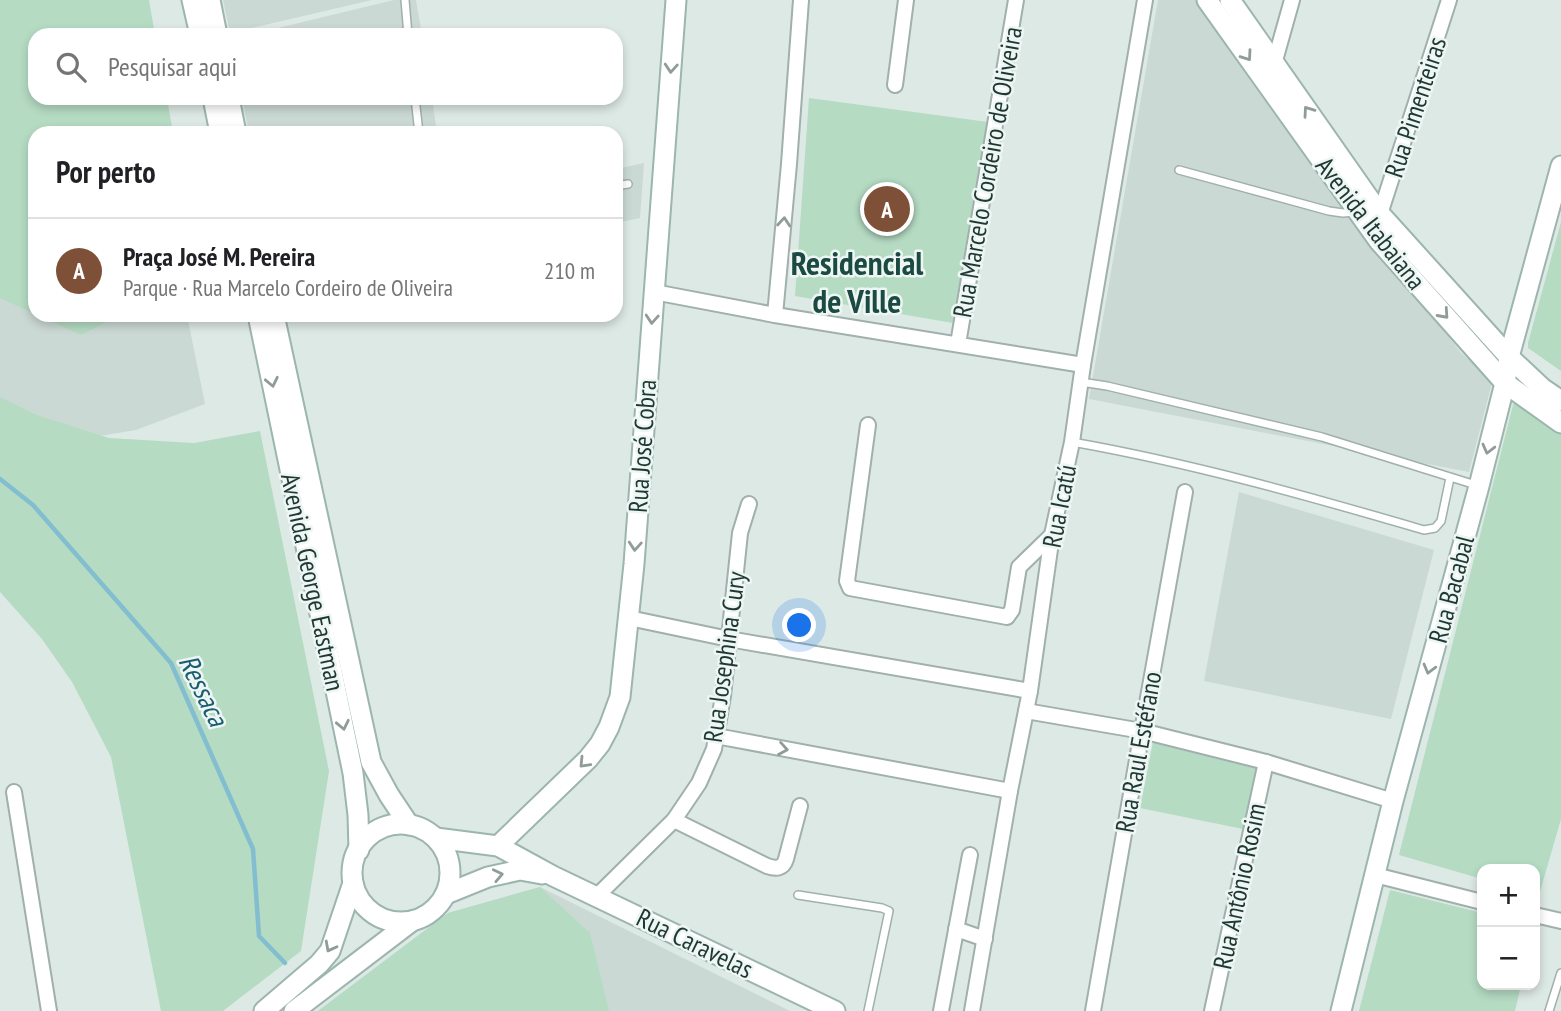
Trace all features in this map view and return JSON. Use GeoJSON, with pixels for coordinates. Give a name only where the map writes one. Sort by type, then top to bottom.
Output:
{"type":"FeatureCollection","features":[{"type":"Feature","properties":{"kind":"street"},"geometry":{"type":"LineString","coordinates":[[192,0],[198,28]]}},
{"type":"Feature","properties":{"kind":"street"},"geometry":{"type":"LineString","coordinates":[[210,0],[216,28]]}},
{"type":"Feature","properties":{"kind":"street","name":"Rua José Cobra"},"geometry":{"type":"LineString","coordinates":[[498,846],[588,759],[609,727],[620,697],[676,0]]}},
{"type":"Feature","properties":{"kind":"street"},"geometry":{"type":"LineString","coordinates":[[775,315],[802,0]]}},
{"type":"Feature","properties":{"kind":"street"},"geometry":{"type":"LineString","coordinates":[[895,85],[906,0]]}},
{"type":"Feature","properties":{"kind":"street","name":"Rua Marcelo Cordeiro de Oliveira"},"geometry":{"type":"LineString","coordinates":[[958,344],[1016,0]]}},
{"type":"Feature","properties":{"kind":"street","name":"Rua Icatú"},"geometry":{"type":"LineString","coordinates":[[972,1011],[1030,691],[1052,535],[1072,442],[1145,0]]}},
{"type":"Feature","properties":{"kind":"street","name":"Avenida Itabaiana"},"geometry":{"type":"LineString","coordinates":[[1207,0],[1369,218],[1505,383],[1561,423]]}},
{"type":"Feature","properties":{"kind":"street","name":"Avenida Itabaiana"},"geometry":{"type":"LineString","coordinates":[[1230,0],[1275,64],[1369,218],[1509,357],[1542,388],[1561,401]]}},
{"type":"Feature","properties":{"kind":"street"},"geometry":{"type":"LineString","coordinates":[[1275,64],[1292,0]]}},
{"type":"Feature","properties":{"kind":"street","name":"Rua Pimenteiras"},"geometry":{"type":"LineString","coordinates":[[1369,218],[1449,0]]}},
{"type":"Feature","properties":{"kind":"street"},"geometry":{"type":"LineString","coordinates":[[214,105],[219,126]]}},
{"type":"Feature","properties":{"kind":"street"},"geometry":{"type":"LineString","coordinates":[[230,105],[235,126]]}},
{"type":"Feature","properties":{"kind":"street","name":"Rua Bacabal"},"geometry":{"type":"LineString","coordinates":[[1341,1011],[1393,801],[1479,486],[1509,357],[1561,166]]}},
{"type":"Feature","properties":{"kind":"street"},"geometry":{"type":"LineString","coordinates":[[654,292],[775,315],[1083,365]]}},
{"type":"Feature","properties":{"kind":"street","name":"Avenida George Eastman"},"geometry":{"type":"LineString","coordinates":[[259,322],[353,773],[359,850]]}},
{"type":"Feature","properties":{"kind":"street","name":"Avenida George Eastman"},"geometry":{"type":"LineString","coordinates":[[276,322],[371,762],[409,825]]}},
{"type":"Feature","properties":{"kind":"street"},"geometry":{"type":"LineString","coordinates":[[868,425],[847,580],[850,588],[1007,617],[1012,610],[1019,567],[1052,535]]}},
{"type":"Feature","properties":{"kind":"street","name":"Rua Raul Estéfano"},"geometry":{"type":"LineString","coordinates":[[1093,1011],[1185,492]]}},
{"type":"Feature","properties":{"kind":"street","name":"Rua Josephina Cury"},"geometry":{"type":"LineString","coordinates":[[597,896],[674,820],[699,783],[714,749],[723,696],[740,533],[749,503]]}},
{"type":"Feature","properties":{"kind":"street"},"geometry":{"type":"LineString","coordinates":[[628,618],[729,639],[1030,691]]}},
{"type":"Feature","properties":{"kind":"street"},"geometry":{"type":"LineString","coordinates":[[1026,710],[1142,731],[1266,762],[1393,801]]}},
{"type":"Feature","properties":{"kind":"street"},"geometry":{"type":"LineString","coordinates":[[716,737],[1010,791]]}},
{"type":"Feature","properties":{"kind":"street","name":"Rua Antônio Rosim"},"geometry":{"type":"LineString","coordinates":[[1212,1011],[1266,762]]}},
{"type":"Feature","properties":{"kind":"street"},"geometry":{"type":"LineString","coordinates":[[14,792],[48,1011]]}},
{"type":"Feature","properties":{"kind":"street"},"geometry":{"type":"LineString","coordinates":[[674,820],[773,868],[784,864],[800,806]]}},
{"type":"Feature","properties":{"kind":"street"},"geometry":{"type":"LineString","coordinates":[[409,825],[423,829],[436,838],[445,850],[450,864],[450,880],[446,894],[438,906],[426,916],[397,922],[382,918],[369,910],[359,898],[352,872],[354,860],[368,838],[380,829],[409,825]]}},
{"type":"Feature","properties":{"kind":"street"},"geometry":{"type":"LineString","coordinates":[[436,838],[498,846],[553,876]]}},
{"type":"Feature","properties":{"kind":"street"},"geometry":{"type":"LineString","coordinates":[[941,1011],[970,855]]}},
{"type":"Feature","properties":{"kind":"street"},"geometry":{"type":"LineString","coordinates":[[446,894],[488,877],[520,870],[553,876]]}},
{"type":"Feature","properties":{"kind":"street"},"geometry":{"type":"LineString","coordinates":[[1375,875],[1477,901]]}},
{"type":"Feature","properties":{"kind":"street","name":"Rua Caravelas"},"geometry":{"type":"LineString","coordinates":[[553,876],[835,1011]]}},
{"type":"Feature","properties":{"kind":"street"},"geometry":{"type":"LineString","coordinates":[[264,1011],[319,964],[330,951],[353,883]]}},
{"type":"Feature","properties":{"kind":"street"},"geometry":{"type":"LineString","coordinates":[[1540,916],[1561,921]]}},
{"type":"Feature","properties":{"kind":"street"},"geometry":{"type":"LineString","coordinates":[[294,1011],[412,921]]}},
{"type":"Feature","properties":{"kind":"street"},"geometry":{"type":"LineString","coordinates":[[956,929],[985,939]]}},
{"type":"Feature","properties":{"kind":"lane"},"geometry":{"type":"LineString","coordinates":[[405,0],[407,28]]}},
{"type":"Feature","properties":{"kind":"lane"},"geometry":{"type":"LineString","coordinates":[[416,105],[418,126]]}},
{"type":"Feature","properties":{"kind":"lane"},"geometry":{"type":"LineString","coordinates":[[1179,170],[1329,211],[1369,218]]}},
{"type":"Feature","properties":{"kind":"lane"},"geometry":{"type":"LineString","coordinates":[[623,185],[628,184]]}},
{"type":"Feature","properties":{"kind":"lane"},"geometry":{"type":"LineString","coordinates":[[1081,382],[1322,437],[1479,486]]}},
{"type":"Feature","properties":{"kind":"lane"},"geometry":{"type":"LineString","coordinates":[[1072,442],[1191,467],[1312,497],[1424,530],[1435,528],[1441,521],[1450,478]]}},
{"type":"Feature","properties":{"kind":"lane"},"geometry":{"type":"LineString","coordinates":[[798,895],[888,911],[868,1011]]}},
{"type":"Feature","properties":{"kind":"lane"},"geometry":{"type":"LineString","coordinates":[[1549,1011],[1561,974]]}},
{"type":"Feature","properties":{"kind":"shaded area"},"geometry":{"type":"Polygon","coordinates":[[[0,0],[28,28],[28,105],[35,105],[35,126],[28,126],[28,322],[188,322],[205,404],[136,430],[63,442],[0,412],[0,0]]]}},
{"type":"Feature","properties":{"kind":"shaded area"},"geometry":{"type":"Polygon","coordinates":[[[223,0],[372,0],[252,28],[229,28],[223,0]]]}},
{"type":"Feature","properties":{"kind":"shaded area"},"geometry":{"type":"Polygon","coordinates":[[[394,0],[416,0],[421,28],[278,28],[394,0]]]}},
{"type":"Feature","properties":{"kind":"shaded area"},"geometry":{"type":"Polygon","coordinates":[[[1158,0],[1196,0],[1299,145],[1462,354],[1493,379],[1469,472],[1089,399],[1158,0]]]}},
{"type":"Feature","properties":{"kind":"shaded area"},"geometry":{"type":"Polygon","coordinates":[[[243,105],[433,105],[436,126],[248,126],[243,105]]]}},
{"type":"Feature","properties":{"kind":"shaded area"},"geometry":{"type":"Polygon","coordinates":[[[644,163],[640,218],[623,222],[623,168],[644,163]]]}},
{"type":"Feature","properties":{"kind":"shaded area"},"geometry":{"type":"Polygon","coordinates":[[[1239,492],[1434,550],[1391,719],[1204,681],[1239,492]]]}},
{"type":"Feature","properties":{"kind":"shaded area"},"geometry":{"type":"Polygon","coordinates":[[[540,887],[790,1011],[318,1011],[448,913],[540,887]]]}},
{"type":"Feature","properties":{"kind":"green space"},"geometry":{"type":"Polygon","coordinates":[[[0,0],[149,0],[154,28],[28,28],[28,105],[168,105],[172,126],[28,126],[28,311],[0,298],[0,0]]]}},
{"type":"Feature","properties":{"kind":"green space"},"geometry":{"type":"Polygon","coordinates":[[[809,98],[988,122],[953,323],[795,296],[809,98]]]}},
{"type":"Feature","properties":{"kind":"green space"},"geometry":{"type":"Polygon","coordinates":[[[1561,222],[1561,371],[1528,348],[1528,343],[1561,222]]]}},
{"type":"Feature","properties":{"kind":"green space"},"geometry":{"type":"Polygon","coordinates":[[[52,322],[106,322],[81,335],[52,322]]]}},
{"type":"Feature","properties":{"kind":"green space"},"geometry":{"type":"Polygon","coordinates":[[[0,397],[37,415],[109,438],[194,443],[260,431],[329,771],[301,951],[223,1011],[161,1011],[111,757],[72,682],[42,639],[0,592],[0,397]]]}},
{"type":"Feature","properties":{"kind":"green space"},"geometry":{"type":"Polygon","coordinates":[[[1514,401],[1561,433],[1561,819],[1540,892],[1540,864],[1477,864],[1477,878],[1399,855],[1514,401]]]}},
{"type":"Feature","properties":{"kind":"green space"},"geometry":{"type":"Polygon","coordinates":[[[1153,742],[1257,763],[1243,829],[1140,808],[1153,742]]]}},
{"type":"Feature","properties":{"kind":"green space"},"geometry":{"type":"Polygon","coordinates":[[[540,887],[590,933],[609,1011],[318,1011],[448,913],[540,887]]]}},
{"type":"Feature","properties":{"kind":"green space"},"geometry":{"type":"Polygon","coordinates":[[[1390,890],[1477,912],[1477,990],[1520,990],[1515,1011],[1359,1011],[1390,890]]]}},
{"type":"Feature","properties":{"kind":"waterway","name":"Ressaca"},"geometry":{"type":"LineString","coordinates":[[0,479],[33,505],[171,663],[253,849],[259,936],[285,963]]}},
{"type":"Feature","properties":{"kind":"place","name":"Praça José M. Pereira"},"geometry":{"type":"Point","coordinates":[887,209]}},
{"type":"Feature","properties":{"kind":"district","name":"Residencial de Ville"},"geometry":{"type":"Point","coordinates":[857,281]}}]}
